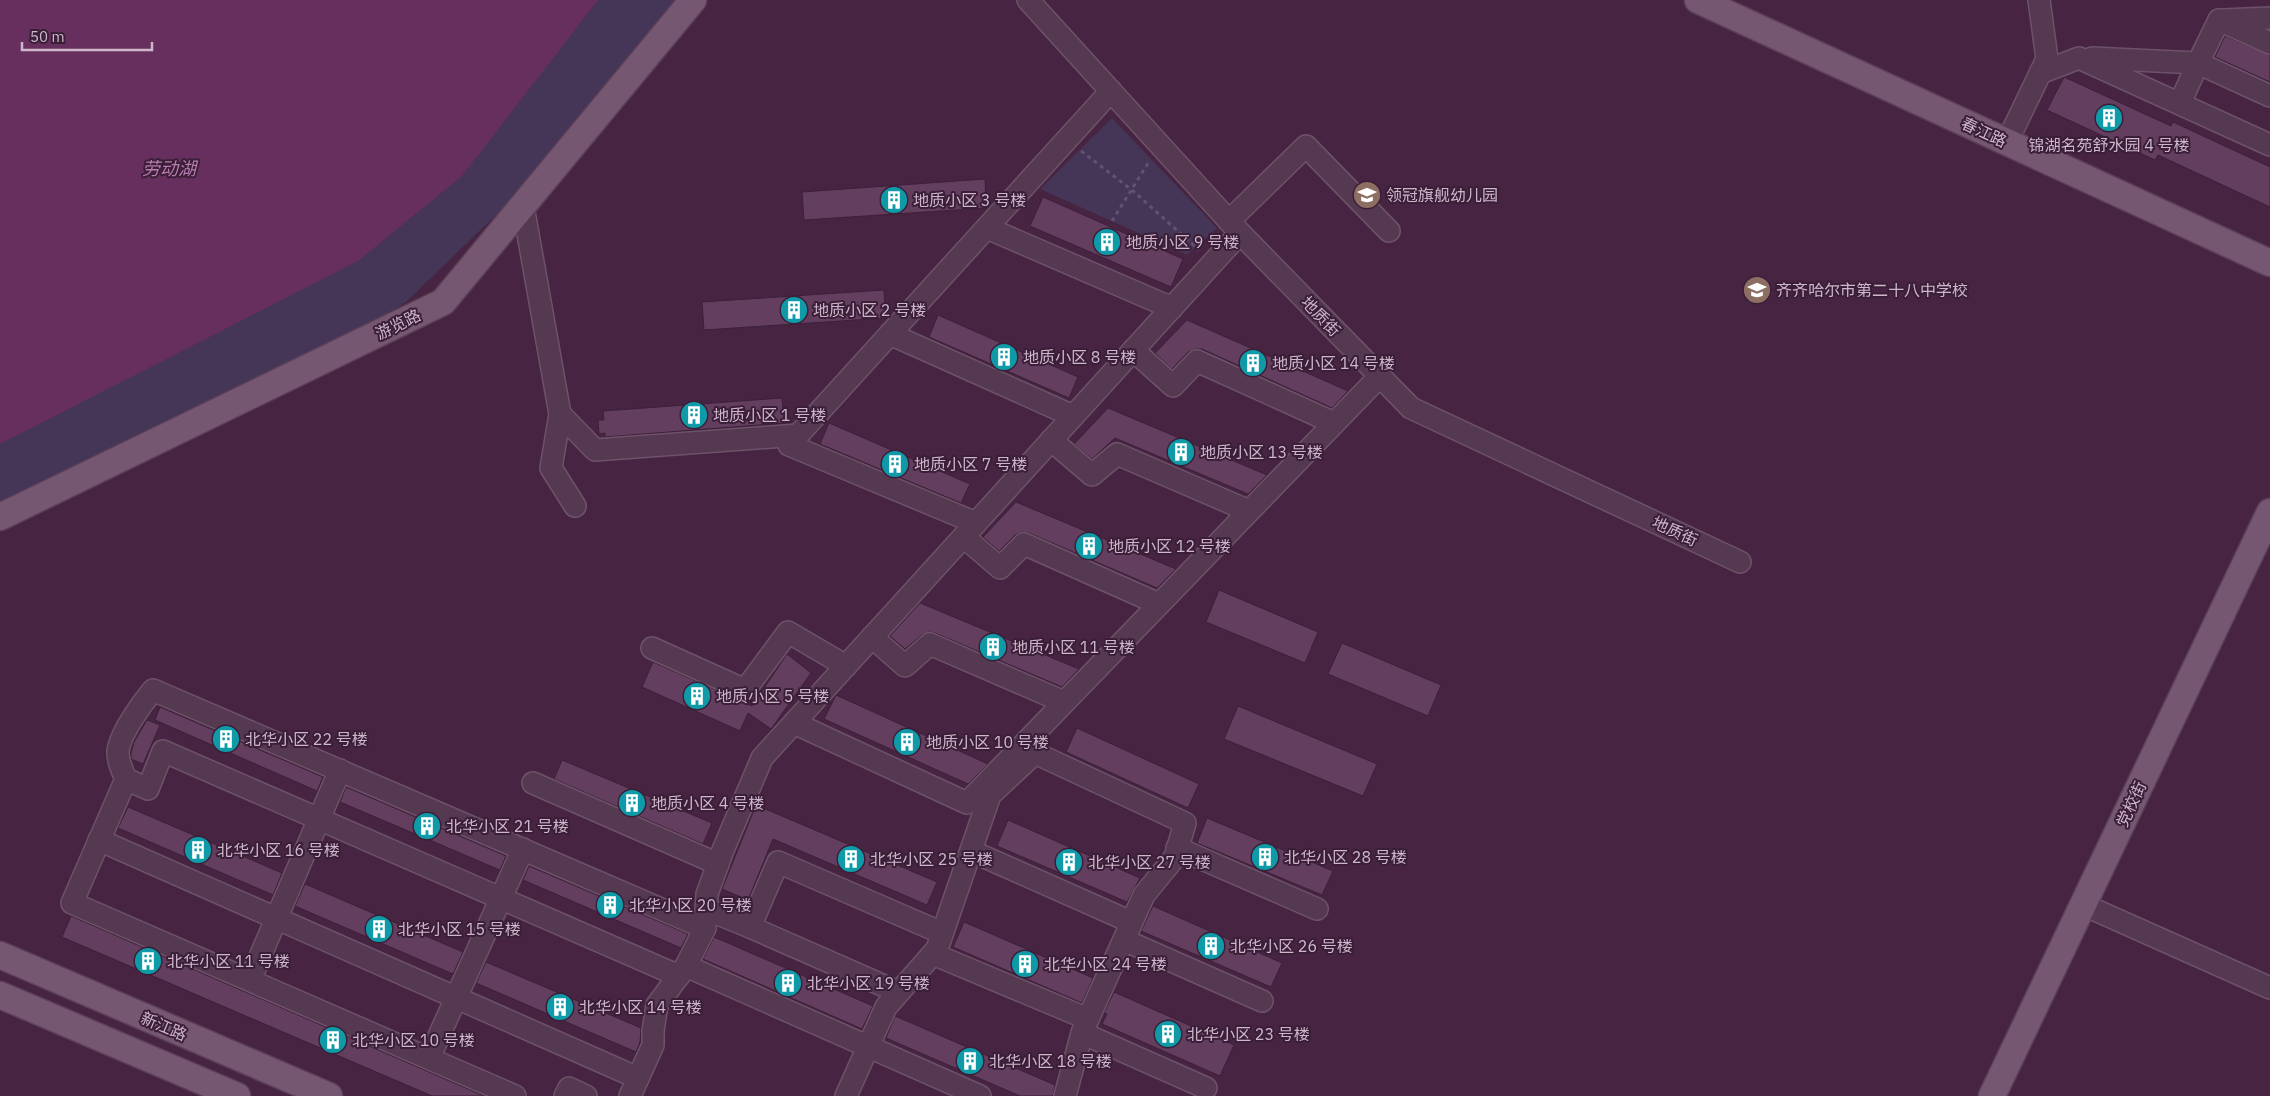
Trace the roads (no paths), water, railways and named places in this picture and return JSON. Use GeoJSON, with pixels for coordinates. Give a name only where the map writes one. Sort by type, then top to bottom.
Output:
{"type":"FeatureCollection","features":[{"type":"Feature","properties":{"kind":"main road","name":"游览路"},"geometry":{"type":"LineString","coordinates":[[0,517],[443,302],[693,0]]}},
{"type":"Feature","properties":{"kind":"main road","name":"春江路"},"geometry":{"type":"LineString","coordinates":[[1698,0],[2270,263]]}},
{"type":"Feature","properties":{"kind":"main road","name":"党校街"},"geometry":{"type":"LineString","coordinates":[[1992,1096],[2270,512]]}},
{"type":"Feature","properties":{"kind":"main road","name":"新江路"},"geometry":{"type":"LineString","coordinates":[[0,955],[329,1096]]}},
{"type":"Feature","properties":{"kind":"main road"},"geometry":{"type":"LineString","coordinates":[[0,995],[237,1096]]}},
{"type":"Feature","properties":{"kind":"street","name":"地质街"},"geometry":{"type":"LineString","coordinates":[[1028,0],[1234,227],[1411,408],[1740,562]]}},
{"type":"Feature","properties":{"kind":"street"},"geometry":{"type":"LineString","coordinates":[[2007,142],[2047,59],[2040,0]]}},
{"type":"Feature","properties":{"kind":"street"},"geometry":{"type":"LineString","coordinates":[[2219,20],[2270,18]]}},
{"type":"Feature","properties":{"kind":"street"},"geometry":{"type":"LineString","coordinates":[[2219,20],[2270,43]]}},
{"type":"Feature","properties":{"kind":"street"},"geometry":{"type":"LineString","coordinates":[[2180,103],[2219,20]]}},
{"type":"Feature","properties":{"kind":"street"},"geometry":{"type":"LineString","coordinates":[[2040,73],[2079,58],[2198,63],[2270,96]]}},
{"type":"Feature","properties":{"kind":"street"},"geometry":{"type":"LineString","coordinates":[[2079,58],[2270,145]]}},
{"type":"Feature","properties":{"kind":"street"},"geometry":{"type":"LineString","coordinates":[[1111,91],[789,445],[970,530],[1000,568],[1024,544],[1159,604]]}},
{"type":"Feature","properties":{"kind":"street"},"geometry":{"type":"LineString","coordinates":[[100,840],[456,998],[634,1087],[653,1045],[657,1005],[682,971],[706,918],[707,894],[762,758],[1213,262],[1234,227],[1306,146],[1389,231]]}},
{"type":"Feature","properties":{"kind":"street"},"geometry":{"type":"LineString","coordinates":[[522,206],[560,414],[551,468],[575,506]]}},
{"type":"Feature","properties":{"kind":"street"},"geometry":{"type":"LineString","coordinates":[[987,228],[1172,308]]}},
{"type":"Feature","properties":{"kind":"street"},"geometry":{"type":"LineString","coordinates":[[890,334],[1073,416]]}},
{"type":"Feature","properties":{"kind":"street"},"geometry":{"type":"LineString","coordinates":[[1133,350],[1174,386],[1197,361],[1334,423]]}},
{"type":"Feature","properties":{"kind":"street"},"geometry":{"type":"LineString","coordinates":[[794,723],[967,803],[1380,376]]}},
{"type":"Feature","properties":{"kind":"street"},"geometry":{"type":"LineString","coordinates":[[560,414],[595,450],[798,435]]}},
{"type":"Feature","properties":{"kind":"street"},"geometry":{"type":"LineString","coordinates":[[1052,440],[1092,475],[1117,454],[1249,511]]}},
{"type":"Feature","properties":{"kind":"street"},"geometry":{"type":"LineString","coordinates":[[652,648],[746,690],[788,632],[846,666]]}},
{"type":"Feature","properties":{"kind":"street"},"geometry":{"type":"LineString","coordinates":[[872,637],[905,666],[930,644],[1064,702]]}},
{"type":"Feature","properties":{"kind":"street"},"geometry":{"type":"LineString","coordinates":[[898,992],[750,927],[706,918],[523,849],[153,690],[134,712],[118,750],[120,766],[126,779],[148,788],[164,751],[501,898],[868,1047],[980,1096]]}},
{"type":"Feature","properties":{"kind":"street"},"geometry":{"type":"LineString","coordinates":[[846,1096],[886,1007],[937,949],[990,795],[1035,753],[1185,823],[1175,857],[1144,895],[1085,1026],[1065,1096]]}},
{"type":"Feature","properties":{"kind":"street"},"geometry":{"type":"LineString","coordinates":[[250,980],[340,770]]}},
{"type":"Feature","properties":{"kind":"street"},"geometry":{"type":"LineString","coordinates":[[126,779],[72,903],[515,1096]]}},
{"type":"Feature","properties":{"kind":"street"},"geometry":{"type":"LineString","coordinates":[[533,783],[718,864]]}},
{"type":"Feature","properties":{"kind":"street"},"geometry":{"type":"LineString","coordinates":[[1177,848],[1317,909]]}},
{"type":"Feature","properties":{"kind":"street"},"geometry":{"type":"LineString","coordinates":[[429,1058],[523,849]]}},
{"type":"Feature","properties":{"kind":"street"},"geometry":{"type":"LineString","coordinates":[[971,851],[1262,1001]]}},
{"type":"Feature","properties":{"kind":"street"},"geometry":{"type":"LineString","coordinates":[[750,927],[778,862],[942,933]]}},
{"type":"Feature","properties":{"kind":"street"},"geometry":{"type":"LineString","coordinates":[[2084,905],[2270,988]]}},
{"type":"Feature","properties":{"kind":"street"},"geometry":{"type":"LineString","coordinates":[[933,954],[1085,1026],[1206,1088]]}},
{"type":"Feature","properties":{"kind":"street"},"geometry":{"type":"LineString","coordinates":[[565,1096],[569,1088],[586,1096]]}},
{"type":"Feature","properties":{"kind":"water","name":"劳动湖"},"geometry":{"type":"Polygon","coordinates":[[[0,0],[598,0],[462,176],[358,261],[0,444],[0,0]]]}},
{"type":"Feature","properties":{"kind":"place","name":"锦湖名苑舒水园 4 号楼"},"geometry":{"type":"Point","coordinates":[2109,118]}},
{"type":"Feature","properties":{"kind":"place","name":"领冠旗舰幼儿园"},"geometry":{"type":"Point","coordinates":[1367,195]}},
{"type":"Feature","properties":{"kind":"place","name":"地质小区 3 号楼"},"geometry":{"type":"Point","coordinates":[894,200]}},
{"type":"Feature","properties":{"kind":"place","name":"地质小区 9 号楼"},"geometry":{"type":"Point","coordinates":[1107,242]}},
{"type":"Feature","properties":{"kind":"place","name":"齐齐哈尔市第二十八中学校"},"geometry":{"type":"Point","coordinates":[1757,290]}},
{"type":"Feature","properties":{"kind":"place","name":"地质小区 2 号楼"},"geometry":{"type":"Point","coordinates":[794,310]}},
{"type":"Feature","properties":{"kind":"place","name":"地质小区 8 号楼"},"geometry":{"type":"Point","coordinates":[1004,357]}},
{"type":"Feature","properties":{"kind":"place","name":"地质小区 14 号楼"},"geometry":{"type":"Point","coordinates":[1253,363]}},
{"type":"Feature","properties":{"kind":"place","name":"地质小区 1 号楼"},"geometry":{"type":"Point","coordinates":[694,415]}},
{"type":"Feature","properties":{"kind":"place","name":"地质小区 13 号楼"},"geometry":{"type":"Point","coordinates":[1181,452]}},
{"type":"Feature","properties":{"kind":"place","name":"地质小区 7 号楼"},"geometry":{"type":"Point","coordinates":[895,464]}},
{"type":"Feature","properties":{"kind":"place","name":"地质小区 12 号楼"},"geometry":{"type":"Point","coordinates":[1089,546]}},
{"type":"Feature","properties":{"kind":"place","name":"地质小区 11 号楼"},"geometry":{"type":"Point","coordinates":[993,647]}},
{"type":"Feature","properties":{"kind":"place","name":"地质小区 5 号楼"},"geometry":{"type":"Point","coordinates":[697,696]}},
{"type":"Feature","properties":{"kind":"place","name":"北华小区 22 号楼"},"geometry":{"type":"Point","coordinates":[226,739]}},
{"type":"Feature","properties":{"kind":"place","name":"地质小区 10 号楼"},"geometry":{"type":"Point","coordinates":[907,742]}},
{"type":"Feature","properties":{"kind":"place","name":"地质小区 4 号楼"},"geometry":{"type":"Point","coordinates":[632,803]}},
{"type":"Feature","properties":{"kind":"place","name":"北华小区 21 号楼"},"geometry":{"type":"Point","coordinates":[427,826]}},
{"type":"Feature","properties":{"kind":"place","name":"北华小区 16 号楼"},"geometry":{"type":"Point","coordinates":[198,850]}},
{"type":"Feature","properties":{"kind":"place","name":"北华小区 28 号楼"},"geometry":{"type":"Point","coordinates":[1265,857]}},
{"type":"Feature","properties":{"kind":"place","name":"北华小区 25 号楼"},"geometry":{"type":"Point","coordinates":[851,859]}},
{"type":"Feature","properties":{"kind":"place","name":"北华小区 27 号楼"},"geometry":{"type":"Point","coordinates":[1069,862]}},
{"type":"Feature","properties":{"kind":"place","name":"北华小区 20 号楼"},"geometry":{"type":"Point","coordinates":[610,905]}},
{"type":"Feature","properties":{"kind":"place","name":"北华小区 15 号楼"},"geometry":{"type":"Point","coordinates":[379,929]}},
{"type":"Feature","properties":{"kind":"place","name":"北华小区 26 号楼"},"geometry":{"type":"Point","coordinates":[1211,946]}},
{"type":"Feature","properties":{"kind":"place","name":"北华小区 11 号楼"},"geometry":{"type":"Point","coordinates":[148,961]}},
{"type":"Feature","properties":{"kind":"place","name":"北华小区 24 号楼"},"geometry":{"type":"Point","coordinates":[1025,964]}},
{"type":"Feature","properties":{"kind":"place","name":"北华小区 19 号楼"},"geometry":{"type":"Point","coordinates":[788,983]}},
{"type":"Feature","properties":{"kind":"place","name":"北华小区 14 号楼"},"geometry":{"type":"Point","coordinates":[560,1007]}},
{"type":"Feature","properties":{"kind":"place","name":"北华小区 23 号楼"},"geometry":{"type":"Point","coordinates":[1168,1034]}},
{"type":"Feature","properties":{"kind":"place","name":"北华小区 10 号楼"},"geometry":{"type":"Point","coordinates":[333,1040]}},
{"type":"Feature","properties":{"kind":"place","name":"北华小区 18 号楼"},"geometry":{"type":"Point","coordinates":[970,1061]}}]}
